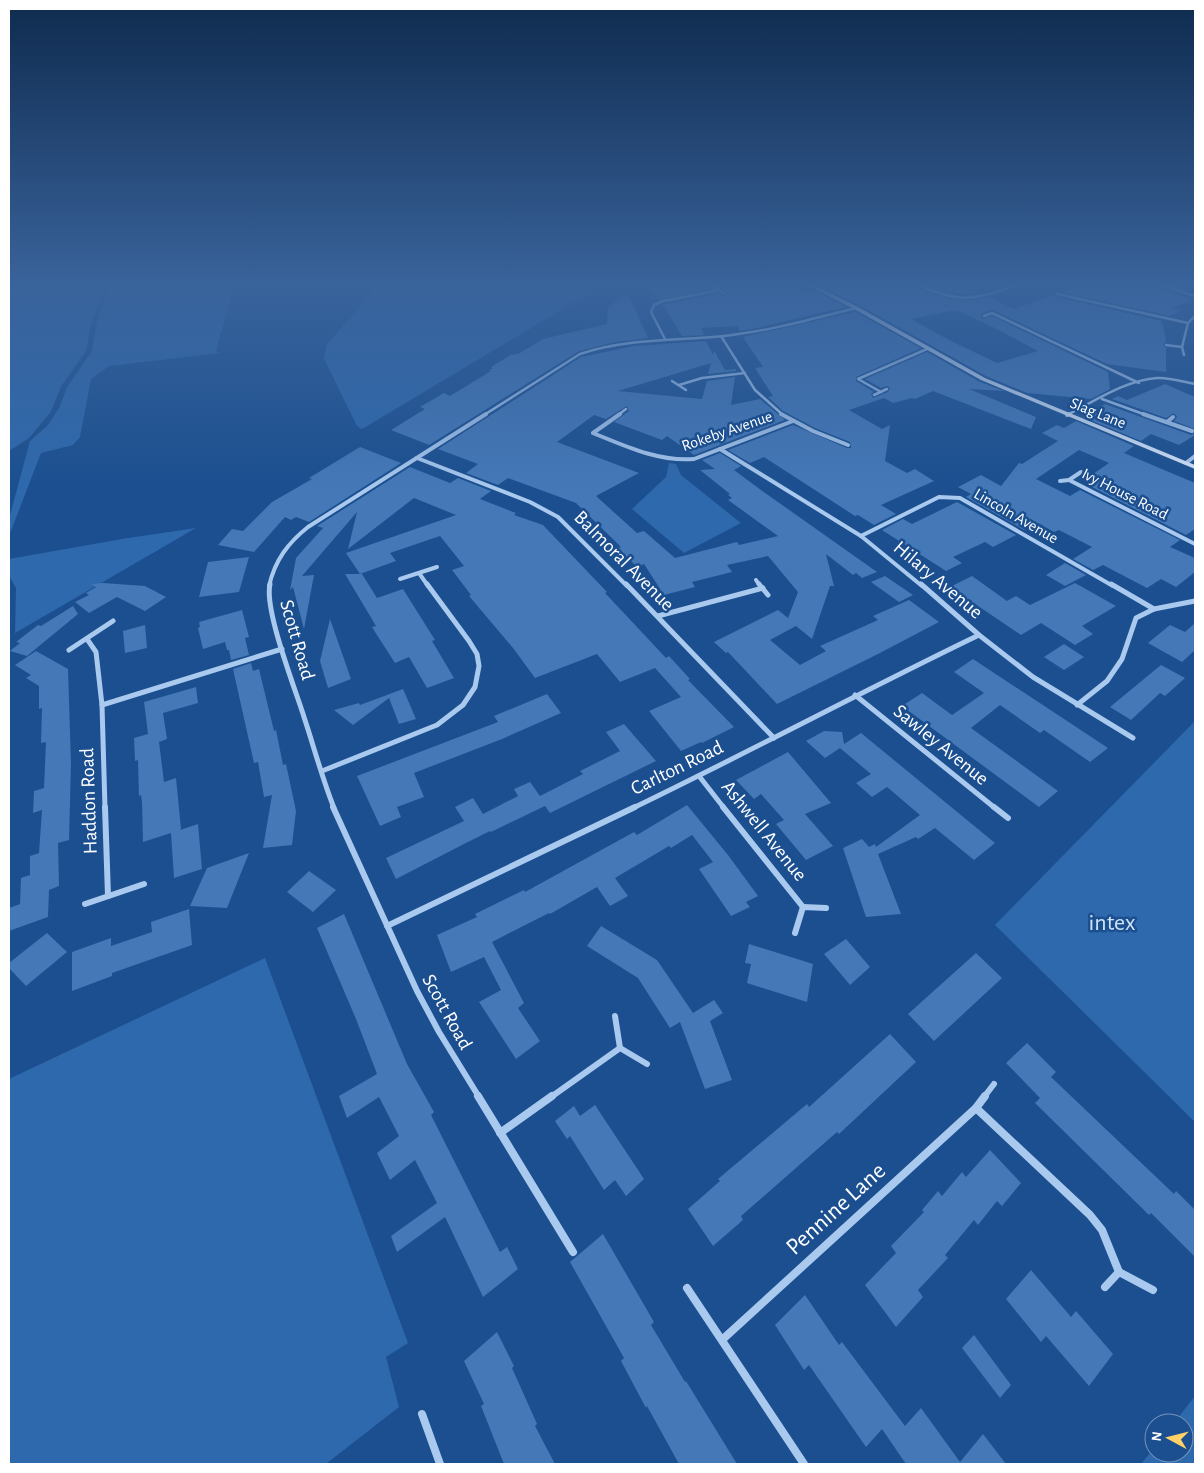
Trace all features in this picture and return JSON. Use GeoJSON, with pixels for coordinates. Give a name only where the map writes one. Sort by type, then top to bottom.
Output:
{"type":"FeatureCollection","features":[{"type":"Feature","properties":{"kind":"street","name":"Scott Road"},"geometry":{"type":"LineString","coordinates":[[573,1252],[430,1015],[387,926],[333,806],[282,649],[270,607],[268,592],[273,569],[279,557],[297,536],[308,527],[580,354],[588,352]]}},
{"type":"Feature","properties":{"kind":"street"},"geometry":{"type":"LineString","coordinates":[[731,352],[760,396],[793,421],[846,446],[852,442]]}},
{"type":"Feature","properties":{"kind":"street"},"geometry":{"type":"LineString","coordinates":[[881,392],[858,379],[921,352]]}},
{"type":"Feature","properties":{"kind":"street","name":"Slag Lane"},"geometry":{"type":"LineString","coordinates":[[932,352],[983,380],[1195,467]]}},
{"type":"Feature","properties":{"kind":"street"},"geometry":{"type":"LineString","coordinates":[[1074,352],[1140,383]]}},
{"type":"Feature","properties":{"kind":"street"},"geometry":{"type":"LineString","coordinates":[[679,385],[702,378],[745,373]]}},
{"type":"Feature","properties":{"kind":"street"},"geometry":{"type":"LineString","coordinates":[[1067,415],[1154,378],[1195,384]]}},
{"type":"Feature","properties":{"kind":"street"},"geometry":{"type":"LineString","coordinates":[[672,381],[686,390]]}},
{"type":"Feature","properties":{"kind":"street"},"geometry":{"type":"LineString","coordinates":[[874,395],[887,389]]}},
{"type":"Feature","properties":{"kind":"street"},"geometry":{"type":"LineString","coordinates":[[1102,399],[1192,431]]}},
{"type":"Feature","properties":{"kind":"street","name":"Rokeby Avenue"},"geometry":{"type":"LineString","coordinates":[[626,409],[593,433],[674,460],[694,459],[793,421]]}},
{"type":"Feature","properties":{"kind":"street"},"geometry":{"type":"LineString","coordinates":[[1166,422],[1173,417]]}},
{"type":"Feature","properties":{"kind":"street","name":"Hilary Avenue"},"geometry":{"type":"LineString","coordinates":[[720,449],[861,536],[915,578],[979,635],[1033,677],[1132,738]]}},
{"type":"Feature","properties":{"kind":"street"},"geometry":{"type":"LineString","coordinates":[[1186,463],[1195,456]]}},
{"type":"Feature","properties":{"kind":"street","name":"Balmoral Avenue"},"geometry":{"type":"LineString","coordinates":[[418,458],[530,502],[558,516],[658,616],[774,738]]}},
{"type":"Feature","properties":{"kind":"street","name":"Ivy House Road"},"geometry":{"type":"LineString","coordinates":[[1060,481],[1069,480],[1081,472]]}},
{"type":"Feature","properties":{"kind":"street","name":"Ivy House Road"},"geometry":{"type":"LineString","coordinates":[[1069,480],[1195,544]]}},
{"type":"Feature","properties":{"kind":"street","name":"Lincoln Avenue"},"geometry":{"type":"LineString","coordinates":[[861,536],[940,498],[950,496],[960,498],[1154,610]]}},
{"type":"Feature","properties":{"kind":"street"},"geometry":{"type":"LineString","coordinates":[[400,579],[438,567]]}},
{"type":"Feature","properties":{"kind":"street"},"geometry":{"type":"LineString","coordinates":[[322,771],[444,720],[462,706],[476,685],[478,664],[472,645],[419,573]]}},
{"type":"Feature","properties":{"kind":"street"},"geometry":{"type":"LineString","coordinates":[[756,580],[768,595]]}},
{"type":"Feature","properties":{"kind":"street"},"geometry":{"type":"LineString","coordinates":[[658,616],[763,588]]}},
{"type":"Feature","properties":{"kind":"street"},"geometry":{"type":"LineString","coordinates":[[1077,705],[1107,681],[1122,659],[1136,618],[1154,610],[1195,601]]}},
{"type":"Feature","properties":{"kind":"street"},"geometry":{"type":"LineString","coordinates":[[69,650],[113,621]]}},
{"type":"Feature","properties":{"kind":"street","name":"Carlton Road"},"geometry":{"type":"LineString","coordinates":[[387,926],[699,776],[855,695],[979,635]]}},
{"type":"Feature","properties":{"kind":"street","name":"Haddon Road"},"geometry":{"type":"LineString","coordinates":[[87,639],[96,652],[102,705],[108,896]]}},
{"type":"Feature","properties":{"kind":"street"},"geometry":{"type":"LineString","coordinates":[[102,705],[282,649]]}},
{"type":"Feature","properties":{"kind":"street","name":"Sawley Avenue"},"geometry":{"type":"LineString","coordinates":[[855,695],[1008,818]]}},
{"type":"Feature","properties":{"kind":"street","name":"Ashwell Avenue"},"geometry":{"type":"LineString","coordinates":[[699,776],[803,907],[826,908]]}},
{"type":"Feature","properties":{"kind":"street"},"geometry":{"type":"LineString","coordinates":[[86,904],[144,884]]}},
{"type":"Feature","properties":{"kind":"street","name":"Ashwell Avenue"},"geometry":{"type":"LineString","coordinates":[[795,933],[803,907]]}},
{"type":"Feature","properties":{"kind":"street"},"geometry":{"type":"LineString","coordinates":[[615,1016],[620,1048]]}},
{"type":"Feature","properties":{"kind":"street"},"geometry":{"type":"LineString","coordinates":[[500,1133],[620,1048]]}},
{"type":"Feature","properties":{"kind":"street"},"geometry":{"type":"LineString","coordinates":[[620,1048],[648,1064]]}},
{"type":"Feature","properties":{"kind":"street","name":"Pennine Lane"},"geometry":{"type":"LineString","coordinates":[[723,1339],[976,1108],[994,1084]]}},
{"type":"Feature","properties":{"kind":"street"},"geometry":{"type":"LineString","coordinates":[[976,1108],[1090,1215],[1102,1230],[1120,1272],[1153,1290]]}},
{"type":"Feature","properties":{"kind":"street"},"geometry":{"type":"LineString","coordinates":[[1105,1287],[1120,1272]]}},
{"type":"Feature","properties":{"kind":"street"},"geometry":{"type":"LineString","coordinates":[[687,1288],[723,1339],[804,1464]]}},
{"type":"Feature","properties":{"kind":"street"},"geometry":{"type":"LineString","coordinates":[[422,1414],[440,1464]]}},
{"type":"Feature","properties":{"kind":"green space"},"geometry":{"type":"Polygon","coordinates":[[[9,352],[85,352],[62,385],[50,413],[29,438],[9,451],[9,352]]]}},
{"type":"Feature","properties":{"kind":"green space"},"geometry":{"type":"Polygon","coordinates":[[[91,352],[220,353],[109,366],[91,379],[80,437],[73,445],[41,453],[9,536],[9,519],[30,441],[48,425],[59,408],[67,387],[91,352]]]}},
{"type":"Feature","properties":{"kind":"green space"},"geometry":{"type":"Polygon","coordinates":[[[325,352],[491,352],[362,429],[357,426],[324,359],[325,352]]]}},
{"type":"Feature","properties":{"kind":"green space"},"geometry":{"type":"Polygon","coordinates":[[[669,463],[676,464],[681,475],[741,523],[684,553],[632,509],[666,477],[669,463]]]}},
{"type":"Feature","properties":{"kind":"green space"},"geometry":{"type":"Polygon","coordinates":[[[196,528],[15,633],[16,588],[9,576],[9,559],[196,528]]]}},
{"type":"Feature","properties":{"kind":"green space","name":"intex"},"geometry":{"type":"Polygon","coordinates":[[[1195,721],[1195,1122],[995,925],[1195,721]]]}},
{"type":"Feature","properties":{"kind":"green space"},"geometry":{"type":"Polygon","coordinates":[[[265,958],[408,1343],[386,1357],[399,1407],[326,1464],[9,1464],[9,1079],[265,958]]]}},
{"type":"Feature","properties":{"kind":"green space"},"geometry":{"type":"Polygon","coordinates":[[[1195,1396],[1195,1464],[1141,1464],[1144,1460],[1144,1463],[1194,1463],[1194,1413],[1182,1413],[1195,1396]]]}},
{"type":"Feature","properties":{"kind":"building"},"geometry":{"type":"Polygon","coordinates":[[[522,352],[578,352],[429,445],[391,430],[425,409],[420,407],[444,393],[450,396],[491,371],[489,370],[493,368],[491,367],[511,355],[522,352]]]}},
{"type":"Feature","properties":{"kind":"building"},"geometry":{"type":"Polygon","coordinates":[[[606,352],[711,352],[713,355],[715,352],[725,370],[736,369],[736,371],[708,374],[711,363],[618,391],[702,399],[707,381],[735,377],[731,405],[760,399],[785,420],[694,455],[667,436],[662,440],[614,422],[629,411],[627,406],[606,419],[594,415],[557,442],[639,473],[596,496],[637,533],[644,531],[675,558],[737,542],[739,545],[778,536],[728,500],[732,498],[728,495],[730,494],[700,470],[715,469],[702,460],[720,453],[741,466],[734,470],[877,572],[862,578],[856,573],[853,575],[826,554],[834,586],[830,586],[812,639],[796,626],[770,640],[800,665],[826,651],[820,646],[878,620],[873,616],[909,600],[939,622],[777,704],[728,652],[726,653],[714,642],[778,610],[788,618],[798,592],[768,556],[727,565],[732,572],[692,582],[695,587],[664,595],[644,564],[637,567],[618,548],[621,547],[576,503],[508,478],[498,485],[466,473],[478,464],[438,449],[581,357],[606,352]]]}},
{"type":"Feature","properties":{"kind":"building"},"geometry":{"type":"Polygon","coordinates":[[[753,352],[913,352],[856,377],[856,381],[874,392],[871,394],[873,398],[888,392],[890,388],[887,386],[881,388],[865,379],[927,352],[980,382],[1004,391],[969,389],[1036,417],[1031,429],[933,391],[915,399],[912,398],[893,403],[884,398],[849,410],[882,429],[890,425],[885,461],[907,473],[915,469],[934,481],[881,505],[896,514],[874,525],[858,515],[855,516],[764,457],[750,463],[728,450],[793,425],[851,448],[850,442],[815,428],[783,411],[768,397],[773,396],[755,368],[763,367],[753,352]]]}},
{"type":"Feature","properties":{"kind":"building"},"geometry":{"type":"Polygon","coordinates":[[[943,352],[974,352],[997,363],[1035,352],[1066,352],[1108,372],[1110,389],[1091,399],[1027,393],[986,376],[943,352]]]}},
{"type":"Feature","properties":{"kind":"building"},"geometry":{"type":"Polygon","coordinates":[[[1081,352],[1166,352],[1166,372],[1107,364],[1081,352]]]}},
{"type":"Feature","properties":{"kind":"building"},"geometry":{"type":"Polygon","coordinates":[[[1165,384],[1195,397],[1195,429],[1174,421],[1177,417],[1174,413],[1166,418],[1112,399],[1118,396],[1127,400],[1165,384]]]}},
{"type":"Feature","properties":{"kind":"building"},"geometry":{"type":"Polygon","coordinates":[[[1105,404],[1191,435],[1195,433],[1195,435],[1179,445],[1151,434],[1141,441],[1083,417],[1105,404]]]}},
{"type":"Feature","properties":{"kind":"building"},"geometry":{"type":"Polygon","coordinates":[[[1076,421],[1134,446],[1124,453],[1195,483],[1195,529],[1186,535],[1088,485],[1101,477],[1093,474],[1109,463],[1079,450],[1036,479],[1070,496],[1080,490],[1180,540],[1170,547],[1195,558],[1195,572],[1176,587],[1161,579],[1147,588],[1103,565],[1093,570],[1073,559],[1092,547],[1059,530],[1054,532],[1038,523],[1024,530],[966,497],[971,494],[958,487],[981,475],[1001,486],[1019,463],[1022,464],[1058,441],[1042,433],[1057,425],[1064,428],[1076,421]]]}},
{"type":"Feature","properties":{"kind":"building"},"geometry":{"type":"Polygon","coordinates":[[[360,447],[401,463],[309,522],[296,517],[291,520],[285,517],[254,552],[218,545],[232,529],[243,531],[272,502],[312,479],[309,478],[360,447]]]}},
{"type":"Feature","properties":{"kind":"building"},"geometry":{"type":"Polygon","coordinates":[[[410,467],[450,483],[458,478],[491,491],[480,499],[516,513],[514,515],[543,525],[666,658],[669,656],[690,679],[688,680],[734,727],[681,751],[649,711],[681,697],[655,668],[620,682],[597,654],[535,678],[513,648],[469,596],[471,595],[452,570],[464,566],[440,536],[390,553],[396,561],[360,574],[346,553],[456,515],[414,498],[348,549],[357,512],[302,576],[314,575],[304,629],[293,587],[290,590],[296,558],[323,528],[317,526],[410,467]]]}},
{"type":"Feature","properties":{"kind":"building"},"geometry":{"type":"Polygon","coordinates":[[[957,502],[1016,535],[993,547],[985,542],[953,557],[962,563],[946,571],[882,530],[903,519],[912,524],[957,502]]]}},
{"type":"Feature","properties":{"kind":"building"},"geometry":{"type":"Polygon","coordinates":[[[249,557],[239,592],[199,597],[208,562],[249,557]]]}},
{"type":"Feature","properties":{"kind":"building"},"geometry":{"type":"Polygon","coordinates":[[[1065,563],[1086,575],[1065,586],[1046,575],[1065,563]]]}},
{"type":"Feature","properties":{"kind":"building"},"geometry":{"type":"Polygon","coordinates":[[[345,574],[362,574],[377,598],[403,589],[435,640],[432,641],[454,678],[427,688],[409,657],[395,663],[372,627],[376,626],[345,574]]]}},
{"type":"Feature","properties":{"kind":"building"},"geometry":{"type":"Polygon","coordinates":[[[885,576],[913,595],[899,602],[871,582],[885,576]]]}},
{"type":"Feature","properties":{"kind":"building"},"geometry":{"type":"Polygon","coordinates":[[[972,576],[1007,601],[1016,596],[1030,605],[1075,583],[1116,606],[1082,626],[1093,634],[1075,645],[1041,623],[1021,635],[950,587],[972,576]]]}},
{"type":"Feature","properties":{"kind":"building"},"geometry":{"type":"Polygon","coordinates":[[[91,584],[145,586],[166,597],[145,611],[117,597],[89,613],[75,602],[89,595],[86,593],[96,587],[91,584]]]}},
{"type":"Feature","properties":{"kind":"building"},"geometry":{"type":"Polygon","coordinates":[[[73,606],[78,614],[27,656],[10,651],[20,643],[16,642],[38,625],[41,626],[73,606]]]}},
{"type":"Feature","properties":{"kind":"building"},"geometry":{"type":"Polygon","coordinates":[[[242,610],[249,637],[245,638],[249,655],[231,660],[225,642],[203,649],[198,628],[200,627],[199,622],[242,610]]]}},
{"type":"Feature","properties":{"kind":"building"},"geometry":{"type":"Polygon","coordinates":[[[330,619],[351,679],[328,688],[320,661],[330,619]]]}},
{"type":"Feature","properties":{"kind":"building"},"geometry":{"type":"Polygon","coordinates":[[[1195,623],[1195,650],[1182,662],[1148,643],[1170,625],[1185,632],[1195,623]]]}},
{"type":"Feature","properties":{"kind":"building"},"geometry":{"type":"Polygon","coordinates":[[[145,625],[147,648],[125,653],[123,631],[145,625]]]}},
{"type":"Feature","properties":{"kind":"building"},"geometry":{"type":"Polygon","coordinates":[[[1064,644],[1084,657],[1064,670],[1044,657],[1064,644]]]}},
{"type":"Feature","properties":{"kind":"building"},"geometry":{"type":"Polygon","coordinates":[[[36,651],[68,669],[71,764],[69,840],[58,843],[59,886],[49,890],[48,917],[9,931],[9,908],[20,904],[21,878],[30,875],[30,856],[39,853],[42,810],[33,813],[34,791],[44,788],[46,742],[41,743],[42,708],[39,709],[39,686],[26,678],[31,675],[15,665],[36,651]]]}},
{"type":"Feature","properties":{"kind":"building"},"geometry":{"type":"Polygon","coordinates":[[[973,659],[1108,748],[1090,762],[1044,730],[1040,733],[1000,705],[971,728],[1058,791],[1039,807],[902,706],[922,693],[952,715],[984,693],[954,672],[973,659]]]}},
{"type":"Feature","properties":{"kind":"building"},"geometry":{"type":"Polygon","coordinates":[[[251,663],[253,671],[259,669],[274,731],[276,730],[283,765],[286,764],[296,811],[292,845],[263,848],[272,795],[264,797],[258,762],[254,763],[233,669],[251,663]]]}},
{"type":"Feature","properties":{"kind":"building"},"geometry":{"type":"Polygon","coordinates":[[[1161,665],[1185,678],[1165,696],[1160,693],[1131,720],[1110,707],[1161,665]]]}},
{"type":"Feature","properties":{"kind":"building"},"geometry":{"type":"Polygon","coordinates":[[[196,687],[198,703],[163,713],[167,739],[159,742],[164,782],[176,778],[180,830],[198,824],[202,869],[174,878],[171,833],[143,842],[142,802],[141,795],[139,796],[138,760],[135,761],[134,738],[148,734],[144,702],[196,687]]]}},
{"type":"Feature","properties":{"kind":"building"},"geometry":{"type":"Polygon","coordinates":[[[403,689],[416,719],[399,724],[389,698],[353,725],[334,710],[359,703],[360,705],[403,689]]]}},
{"type":"Feature","properties":{"kind":"building"},"geometry":{"type":"Polygon","coordinates":[[[547,694],[561,713],[502,739],[414,773],[424,797],[397,807],[401,817],[380,826],[357,776],[498,722],[494,716],[547,694]]]}},
{"type":"Feature","properties":{"kind":"building"},"geometry":{"type":"Polygon","coordinates":[[[624,724],[656,761],[550,813],[545,806],[490,831],[396,879],[386,858],[464,821],[455,807],[473,798],[483,814],[518,796],[514,789],[530,782],[540,796],[583,774],[580,771],[620,751],[606,732],[624,724]]]}},
{"type":"Feature","properties":{"kind":"building"},"geometry":{"type":"Polygon","coordinates":[[[824,731],[842,732],[844,744],[861,733],[995,843],[974,860],[935,828],[918,839],[916,837],[878,854],[901,914],[866,917],[843,848],[862,839],[869,847],[875,844],[876,847],[920,815],[887,787],[872,797],[856,783],[871,774],[840,748],[825,758],[806,741],[824,731]]]}},
{"type":"Feature","properties":{"kind":"building"},"geometry":{"type":"Polygon","coordinates":[[[788,752],[831,803],[805,814],[833,846],[806,860],[776,824],[784,820],[761,794],[754,799],[736,780],[788,752]]]}},
{"type":"Feature","properties":{"kind":"building"},"geometry":{"type":"Polygon","coordinates":[[[687,805],[728,855],[758,896],[746,902],[750,907],[731,916],[699,869],[713,862],[692,835],[671,848],[669,846],[615,878],[628,896],[610,906],[597,887],[550,914],[492,942],[524,1003],[518,1008],[540,1041],[516,1059],[479,1002],[501,990],[484,957],[451,972],[437,935],[477,917],[475,914],[524,890],[525,892],[634,832],[637,835],[687,805]]]}},
{"type":"Feature","properties":{"kind":"building"},"geometry":{"type":"Polygon","coordinates":[[[249,853],[227,908],[190,906],[207,868],[249,853]]]}},
{"type":"Feature","properties":{"kind":"building"},"geometry":{"type":"Polygon","coordinates":[[[309,871],[336,890],[313,912],[287,892],[309,871]]]}},
{"type":"Feature","properties":{"kind":"building"},"geometry":{"type":"Polygon","coordinates":[[[189,909],[192,945],[112,973],[112,976],[72,991],[72,952],[111,938],[111,946],[152,932],[151,922],[189,909]]]}},
{"type":"Feature","properties":{"kind":"building"},"geometry":{"type":"Polygon","coordinates":[[[344,914],[407,1064],[434,1112],[431,1115],[500,1252],[507,1247],[518,1269],[483,1297],[445,1217],[397,1252],[391,1236],[437,1203],[415,1160],[390,1180],[377,1153],[399,1136],[379,1097],[347,1118],[339,1096],[377,1074],[317,928],[344,914]]]}},
{"type":"Feature","properties":{"kind":"building"},"geometry":{"type":"Polygon","coordinates":[[[601,926],[657,960],[693,1013],[714,1000],[723,1013],[710,1021],[732,1080],[705,1089],[680,1022],[670,1028],[638,978],[587,946],[601,926]]]}},
{"type":"Feature","properties":{"kind":"building"},"geometry":{"type":"Polygon","coordinates":[[[47,933],[67,952],[26,986],[9,968],[9,963],[47,933]]]}},
{"type":"Feature","properties":{"kind":"building"},"geometry":{"type":"Polygon","coordinates":[[[846,939],[870,967],[850,985],[824,954],[846,939]]]}},
{"type":"Feature","properties":{"kind":"building"},"geometry":{"type":"Polygon","coordinates":[[[749,944],[813,964],[807,1002],[747,983],[751,964],[745,963],[749,944]]]}},
{"type":"Feature","properties":{"kind":"building"},"geometry":{"type":"Polygon","coordinates":[[[976,953],[1002,978],[934,1041],[908,1014],[976,953]]]}},
{"type":"Feature","properties":{"kind":"building"},"geometry":{"type":"Polygon","coordinates":[[[890,1034],[916,1062],[839,1134],[837,1132],[741,1216],[743,1220],[713,1246],[688,1209],[720,1181],[718,1179],[807,1104],[809,1107],[890,1034]]]}},
{"type":"Feature","properties":{"kind":"building"},"geometry":{"type":"Polygon","coordinates":[[[1027,1043],[1056,1072],[1051,1077],[1174,1194],[1176,1191],[1195,1210],[1195,1257],[1151,1213],[1149,1215],[1035,1103],[1040,1098],[1006,1063],[1027,1043]]]}},
{"type":"Feature","properties":{"kind":"building"},"geometry":{"type":"Polygon","coordinates":[[[595,1105],[644,1179],[626,1196],[615,1180],[604,1190],[570,1136],[567,1139],[555,1121],[574,1106],[580,1116],[595,1105]]]}},
{"type":"Feature","properties":{"kind":"building"},"geometry":{"type":"Polygon","coordinates":[[[990,1150],[1021,1183],[1002,1206],[997,1201],[978,1225],[974,1220],[945,1255],[948,1258],[918,1290],[923,1297],[896,1327],[865,1285],[896,1253],[891,1246],[924,1212],[922,1210],[938,1191],[942,1196],[962,1172],[966,1177],[990,1150]]]}},
{"type":"Feature","properties":{"kind":"building"},"geometry":{"type":"Polygon","coordinates":[[[603,1234],[654,1322],[651,1325],[737,1464],[679,1464],[647,1406],[646,1408],[621,1361],[624,1358],[570,1262],[603,1234]]]}},
{"type":"Feature","properties":{"kind":"building"},"geometry":{"type":"Polygon","coordinates":[[[1031,1270],[1071,1317],[1076,1311],[1113,1354],[1089,1386],[1046,1336],[1041,1342],[1006,1299],[1031,1270]]]}},
{"type":"Feature","properties":{"kind":"building"},"geometry":{"type":"Polygon","coordinates":[[[805,1295],[839,1345],[842,1342],[905,1426],[921,1408],[960,1462],[983,1434],[1006,1464],[906,1464],[882,1429],[866,1447],[809,1365],[804,1370],[775,1325],[805,1295]]]}},
{"type":"Feature","properties":{"kind":"building"},"geometry":{"type":"Polygon","coordinates":[[[497,1332],[514,1366],[512,1368],[537,1424],[535,1426],[555,1464],[504,1464],[481,1406],[484,1404],[464,1361],[497,1332]]]}},
{"type":"Feature","properties":{"kind":"building"},"geometry":{"type":"Polygon","coordinates":[[[974,1335],[1011,1385],[1000,1398],[962,1348],[974,1335]]]}}]}
